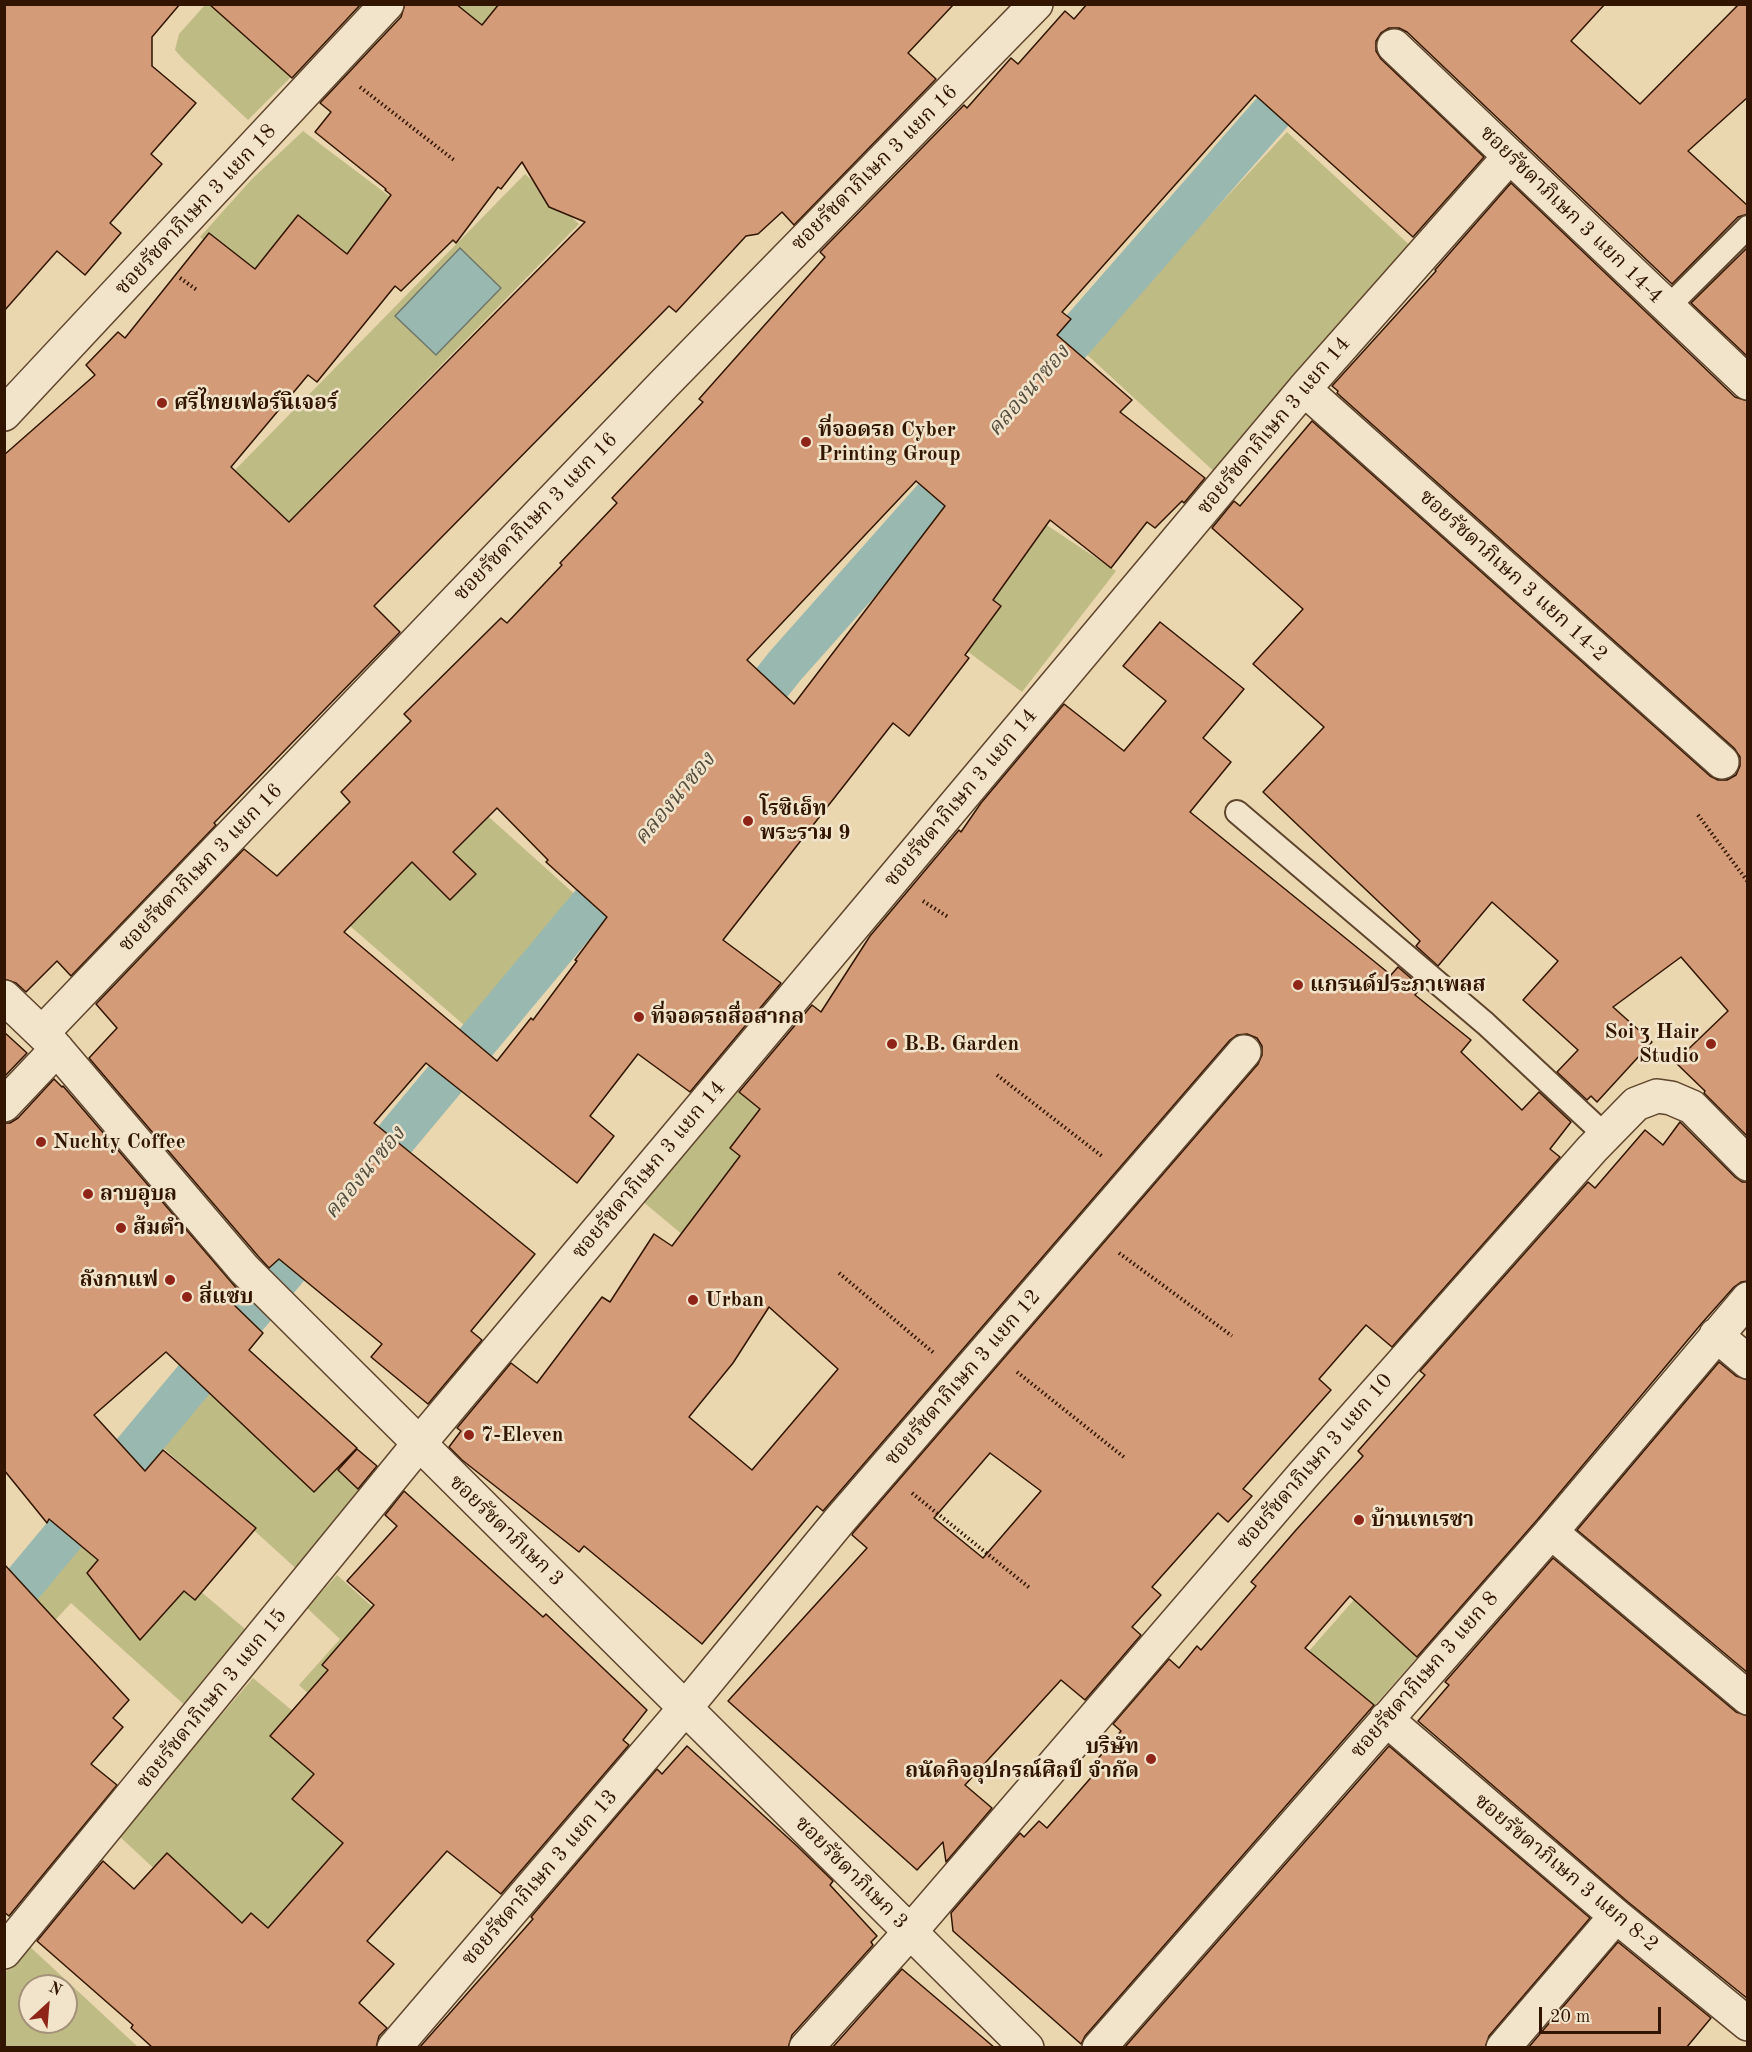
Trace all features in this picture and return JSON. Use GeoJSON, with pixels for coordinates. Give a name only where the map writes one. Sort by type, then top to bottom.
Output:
{"type":"FeatureCollection","features":[{"type":"Feature","properties":{"kind":"street","name":"ซอยรัชดาภิเษก 3 แยก 18"},"geometry":{"type":"LineString","coordinates":[[4,414],[387,4]]}},
{"type":"Feature","properties":{"kind":"street","name":"ซอยรัชดาภิเษก 3 แยก 16"},"geometry":{"type":"LineString","coordinates":[[4,1106],[49,1041],[678,369],[1036,4]]}},
{"type":"Feature","properties":{"kind":"street","name":"ซอยรัชดาภิเษก 3 แยก 14-4"},"geometry":{"type":"LineString","coordinates":[[1394,46],[1748,383]]}},
{"type":"Feature","properties":{"kind":"street","name":"ซอยรัชดาภิเษก 3 แยก 14"},"geometry":{"type":"LineString","coordinates":[[418,1444],[1304,389],[1510,156]]}},
{"type":"Feature","properties":{"kind":"street","name":"ซอยรัชดาภิเษก 3 แยก 14-2"},"geometry":{"type":"LineString","coordinates":[[1304,389],[1722,762]]}},
{"type":"Feature","properties":{"kind":"street","name":"ซอยรัชดาภิเษก 3"},"geometry":{"type":"LineString","coordinates":[[4,997],[49,1041],[244,1269],[293,1320],[686,1707],[1027,2048]]}},
{"type":"Feature","properties":{"kind":"street","name":"ซอยรัชดาภิเษก 3 แยก 12"},"geometry":{"type":"LineString","coordinates":[[686,1707],[839,1521],[1244,1052]]}},
{"type":"Feature","properties":{"kind":"street","name":"ซอยรัชดาภิเษก 3 แยก 10"},"geometry":{"type":"LineString","coordinates":[[806,2048],[910,1932],[1304,1474],[1605,1135],[1636,1104],[1657,1096],[1671,1098],[1692,1107],[1748,1164]]}},
{"type":"Feature","properties":{"kind":"street","name":"ซอยรัชดาภิเษก 3 แยก 8"},"geometry":{"type":"LineString","coordinates":[[1099,2048],[1551,1532],[1748,1299]]}},
{"type":"Feature","properties":{"kind":"street"},"geometry":{"type":"LineString","coordinates":[[1716,1335],[1748,1362]]}},
{"type":"Feature","properties":{"kind":"street","name":"ซอยรัชดาภิเษก 3 แยก 15"},"geometry":{"type":"LineString","coordinates":[[4,1952],[418,1444]]}},
{"type":"Feature","properties":{"kind":"street"},"geometry":{"type":"LineString","coordinates":[[1551,1532],[1748,1698]]}},
{"type":"Feature","properties":{"kind":"street","name":"ซอยรัชดาภิเษก 3 แยก 13"},"geometry":{"type":"LineString","coordinates":[[394,2048],[686,1707]]}},
{"type":"Feature","properties":{"kind":"street","name":"ซอยรัชดาภิเษก 3 แยก 8-2"},"geometry":{"type":"LineString","coordinates":[[1386,1719],[1616,1916],[1748,2024]]}},
{"type":"Feature","properties":{"kind":"street"},"geometry":{"type":"LineString","coordinates":[[1503,2048],[1616,1916]]}},
{"type":"Feature","properties":{"kind":"lane"},"geometry":{"type":"LineString","coordinates":[[1668,307],[1748,227]]}},
{"type":"Feature","properties":{"kind":"lane"},"geometry":{"type":"LineString","coordinates":[[1237,812],[1486,1024],[1605,1135]]}},
{"type":"Feature","properties":{"kind":"path"},"geometry":{"type":"LineString","coordinates":[[331,64],[454,160]]}},
{"type":"Feature","properties":{"kind":"path"},"geometry":{"type":"LineString","coordinates":[[1698,816],[1748,882]]}},
{"type":"Feature","properties":{"kind":"path"},"geometry":{"type":"LineString","coordinates":[[997,1075],[1132,1180]]}},
{"type":"Feature","properties":{"kind":"path"},"geometry":{"type":"LineString","coordinates":[[1090,1230],[1145,1274],[1232,1336]]}},
{"type":"Feature","properties":{"kind":"path"},"geometry":{"type":"LineString","coordinates":[[839,1273],[962,1377]]}},
{"type":"Feature","properties":{"kind":"path"},"geometry":{"type":"LineString","coordinates":[[987,1348],[1125,1458]]}},
{"type":"Feature","properties":{"kind":"path"},"geometry":{"type":"LineString","coordinates":[[883,1470],[1031,1589]]}},
{"type":"Feature","properties":{"kind":"shaded area"},"geometry":{"type":"Polygon","coordinates":[[[205,5],[224,5],[300,68],[248,120],[175,50],[179,34],[205,5]]]}},
{"type":"Feature","properties":{"kind":"shaded area"},"geometry":{"type":"Polygon","coordinates":[[[443,5],[541,5],[492,52],[443,5]]]}},
{"type":"Feature","properties":{"kind":"shaded area"},"geometry":{"type":"Polygon","coordinates":[[[303,131],[405,208],[310,328],[200,237],[251,180],[303,131]]]}},
{"type":"Feature","properties":{"kind":"shaded area"},"geometry":{"type":"Polygon","coordinates":[[[1287,132],[1415,250],[1219,476],[1083,351],[1287,132]]]}},
{"type":"Feature","properties":{"kind":"shaded area"},"geometry":{"type":"Polygon","coordinates":[[[525,174],[579,224],[289,521],[235,470],[525,174]]]}},
{"type":"Feature","properties":{"kind":"shaded area"},"geometry":{"type":"Polygon","coordinates":[[[1042,522],[1116,571],[1022,692],[959,645],[1042,522]]]}},
{"type":"Feature","properties":{"kind":"shaded area"},"geometry":{"type":"Polygon","coordinates":[[[480,809],[580,899],[472,1032],[342,919],[480,809]]]}},
{"type":"Feature","properties":{"kind":"shaded area"},"geometry":{"type":"Polygon","coordinates":[[[735,1088],[803,1144],[708,1256],[641,1200],[735,1088]]]}},
{"type":"Feature","properties":{"kind":"shaded area"},"geometry":{"type":"Polygon","coordinates":[[[234,1359],[375,1486],[302,1574],[158,1443],[234,1359]]]}},
{"type":"Feature","properties":{"kind":"shaded area"},"geometry":{"type":"Polygon","coordinates":[[[103,1509],[251,1634],[189,1709],[71,1603],[25,1653],[4,1631],[103,1509]]]}},
{"type":"Feature","properties":{"kind":"shaded area"},"geometry":{"type":"Polygon","coordinates":[[[337,1575],[404,1635],[331,1715],[299,1685],[340,1639],[307,1608],[337,1575]]]}},
{"type":"Feature","properties":{"kind":"shaded area"},"geometry":{"type":"Polygon","coordinates":[[[1359,1594],[1423,1651],[1373,1707],[1309,1651],[1359,1594]]]}},
{"type":"Feature","properties":{"kind":"shaded area"},"geometry":{"type":"Polygon","coordinates":[[[253,1678],[388,1790],[248,1956],[118,1835],[253,1678]]]}},
{"type":"Feature","properties":{"kind":"shaded area"},"geometry":{"type":"Polygon","coordinates":[[[27,1944],[59,1974],[18,1974],[18,2034],[78,2034],[78,1991],[138,2047],[5,2048],[5,1973],[27,1944]]]}},
{"type":"Feature","properties":{"kind":"water"},"geometry":{"type":"Polygon","coordinates":[[[460,248],[501,288],[436,355],[395,316],[460,248]]]}},
{"type":"Feature","properties":{"kind":"building"},"geometry":{"type":"Polygon","coordinates":[[[4,4],[180,4],[152,37],[152,66],[196,103],[151,154],[162,164],[110,223],[121,233],[85,275],[57,251],[4,311],[4,4]]]}},
{"type":"Feature","properties":{"kind":"building"},"geometry":{"type":"Polygon","coordinates":[[[209,4],[361,4],[292,78],[209,4]]]}},
{"type":"Feature","properties":{"kind":"building"},"geometry":{"type":"Polygon","coordinates":[[[405,4],[456,4],[482,25],[499,4],[954,4],[908,53],[936,79],[794,225],[782,212],[758,234],[746,236],[676,312],[669,306],[374,606],[400,632],[214,823],[216,825],[71,976],[57,961],[26,992],[16,983],[4,979],[4,455],[95,375],[86,365],[118,332],[125,338],[209,233],[255,269],[298,215],[347,254],[391,195],[315,132],[331,112],[320,103],[401,17],[405,4]],[[522,162],[501,189],[498,187],[456,243],[453,240],[401,291],[395,286],[317,382],[308,375],[231,467],[289,522],[585,222],[549,207],[522,162]]]}},
{"type":"Feature","properties":{"kind":"building"},"geometry":{"type":"Polygon","coordinates":[[[1087,4],[1605,4],[1571,41],[1640,104],[1739,4],[1748,4],[1748,97],[1688,151],[1748,206],[1748,214],[1738,217],[1672,284],[1407,32],[1399,28],[1389,28],[1381,33],[1376,41],[1376,51],[1381,59],[1484,157],[1413,237],[1255,95],[1062,312],[1071,319],[1057,335],[1132,400],[1120,412],[1205,478],[1184,503],[1182,501],[1155,528],[1147,522],[1111,568],[1050,520],[993,600],[1001,606],[965,655],[969,658],[909,736],[893,723],[723,940],[781,983],[690,1092],[638,1054],[590,1116],[614,1136],[577,1183],[426,1063],[374,1123],[535,1254],[471,1331],[482,1340],[428,1404],[371,1357],[382,1344],[279,1259],[269,1268],[89,1058],[117,1028],[96,1004],[244,849],[277,876],[350,802],[341,792],[411,721],[404,714],[501,618],[507,623],[617,503],[612,498],[703,402],[699,399],[825,257],[820,252],[964,105],[967,108],[1011,58],[1018,64],[1065,11],[1074,19],[1087,4]],[[916,481],[747,660],[794,704],[945,506],[916,481]],[[497,808],[453,852],[476,874],[450,900],[412,862],[344,932],[497,1061],[531,1018],[533,1020],[607,917],[546,862],[548,860],[497,808]]]}},
{"type":"Feature","properties":{"kind":"building"},"geometry":{"type":"Polygon","coordinates":[[[1511,183],[1735,397],[1748,401],[1748,1137],[1675,1062],[1728,1011],[1681,957],[1613,1007],[1652,1042],[1597,1102],[1591,1096],[1587,1100],[1557,1072],[1578,1050],[1523,1000],[1558,961],[1492,902],[1438,966],[1416,946],[1420,941],[1263,792],[1324,727],[1253,664],[1303,609],[1212,528],[1234,501],[1240,506],[1312,421],[1710,776],[1718,780],[1727,780],[1736,775],[1740,766],[1740,757],[1734,748],[1337,393],[1338,391],[1332,386],[1436,271],[1511,183]]]}},
{"type":"Feature","properties":{"kind":"building"},"geometry":{"type":"Polygon","coordinates":[[[1748,247],[1748,357],[1691,303],[1748,247]]]}},
{"type":"Feature","properties":{"kind":"building"},"geometry":{"type":"Polygon","coordinates":[[[1160,622],[1244,689],[1203,738],[1231,762],[1190,812],[1391,975],[1398,967],[1421,987],[1415,995],[1471,1040],[1461,1052],[1522,1110],[1539,1092],[1571,1122],[1550,1149],[1560,1157],[1392,1347],[1366,1325],[1319,1379],[1331,1390],[1243,1489],[1252,1496],[1228,1522],[1218,1513],[1152,1587],[1161,1595],[1132,1627],[1141,1635],[1085,1700],[1061,1680],[965,1785],[992,1808],[946,1862],[943,1842],[917,1870],[728,1701],[867,1548],[852,1535],[853,1533],[1258,1064],[1262,1055],[1262,1046],[1257,1038],[1247,1034],[1237,1035],[1230,1040],[823,1511],[817,1506],[702,1644],[584,1546],[579,1552],[462,1460],[449,1447],[461,1431],[457,1428],[511,1363],[537,1383],[602,1297],[610,1302],[654,1234],[672,1246],[740,1156],[730,1148],[760,1109],[739,1092],[812,1005],[821,1012],[870,936],[959,830],[961,832],[981,803],[1064,704],[1124,751],[1166,701],[1123,666],[1160,622]],[[769,1307],[733,1363],[689,1417],[752,1470],[838,1369],[769,1307]],[[990,1453],[934,1518],[983,1558],[1041,1491],[990,1453]]]}},
{"type":"Feature","properties":{"kind":"building"},"geometry":{"type":"Polygon","coordinates":[[[4,1032],[27,1053],[4,1077],[4,1032]]]}},
{"type":"Feature","properties":{"kind":"building"},"geometry":{"type":"Polygon","coordinates":[[[54,1079],[63,1086],[238,1290],[229,1300],[263,1333],[249,1350],[357,1448],[314,1492],[166,1352],[94,1415],[145,1471],[163,1450],[256,1528],[195,1600],[184,1591],[140,1640],[87,1573],[98,1560],[49,1519],[47,1523],[4,1470],[4,1123],[10,1123],[18,1118],[54,1079]]]}},
{"type":"Feature","properties":{"kind":"building"},"geometry":{"type":"Polygon","coordinates":[[[1680,1122],[1735,1177],[1742,1182],[1748,1182],[1748,1281],[1741,1282],[1734,1287],[1702,1323],[1537,1520],[1417,1657],[1350,1596],[1305,1648],[1374,1705],[1085,2036],[1081,2044],[953,1931],[951,1913],[1020,1833],[1024,1837],[1039,1821],[1047,1828],[1102,1765],[1096,1761],[1121,1731],[1113,1724],[1169,1659],[1179,1668],[1197,1646],[1201,1650],[1256,1586],[1251,1582],[1363,1456],[1358,1451],[1425,1375],[1420,1371],[1588,1182],[1595,1188],[1645,1130],[1663,1145],[1680,1122]]]}},
{"type":"Feature","properties":{"kind":"building"},"geometry":{"type":"Polygon","coordinates":[[[1719,1362],[1736,1376],[1748,1380],[1748,1673],[1577,1530],[1719,1362]]]}},
{"type":"Feature","properties":{"kind":"building"},"geometry":{"type":"Polygon","coordinates":[[[357,1449],[377,1466],[358,1489],[338,1470],[357,1449]]]}},
{"type":"Feature","properties":{"kind":"building"},"geometry":{"type":"Polygon","coordinates":[[[404,1491],[543,1617],[546,1614],[647,1710],[623,1740],[629,1745],[501,1894],[447,1851],[367,1941],[394,1964],[359,2003],[387,2028],[379,2036],[376,2048],[153,2048],[131,2028],[133,2025],[78,1977],[78,1974],[75,1974],[37,1941],[103,1861],[134,1889],[167,1853],[242,1923],[251,1913],[268,1928],[343,1843],[292,1799],[314,1774],[270,1736],[328,1670],[322,1665],[374,1605],[347,1581],[397,1526],[385,1515],[404,1491]]]}},
{"type":"Feature","properties":{"kind":"building"},"geometry":{"type":"Polygon","coordinates":[[[1553,1558],[1736,1712],[1748,1716],[1748,1999],[1628,1902],[1418,1721],[1449,1685],[1445,1682],[1553,1558]]]}},
{"type":"Feature","properties":{"kind":"building"},"geometry":{"type":"Polygon","coordinates":[[[4,1564],[129,1700],[113,1718],[123,1727],[91,1764],[117,1785],[9,1916],[4,1912],[4,1564]]]}},
{"type":"Feature","properties":{"kind":"building"},"geometry":{"type":"Polygon","coordinates":[[[687,1746],[833,1881],[830,1885],[877,1936],[871,1942],[873,1945],[792,2035],[788,2048],[419,2048],[533,1919],[531,1917],[657,1769],[662,1774],[687,1746]]]}},
{"type":"Feature","properties":{"kind":"building"},"geometry":{"type":"Polygon","coordinates":[[[1389,1746],[1590,1918],[1489,2036],[1485,2048],[1124,2048],[1389,1746]]]}},
{"type":"Feature","properties":{"kind":"building"},"geometry":{"type":"Polygon","coordinates":[[[1618,1942],[1711,2018],[1686,2048],[1528,2048],[1618,1942]]]}},
{"type":"Feature","properties":{"kind":"building"},"geometry":{"type":"Polygon","coordinates":[[[902,1969],[995,2048],[832,2048],[902,1969]]]}},
{"type":"Feature","properties":{"kind":"waterway","name":"คลองนาซอง"},"geometry":{"type":"LineString","coordinates":[[1030,389],[1311,68]]}},
{"type":"Feature","properties":{"kind":"waterway","name":"คลองนาซอง"},"geometry":{"type":"LineString","coordinates":[[735,729],[785,666],[973,454]]}},
{"type":"Feature","properties":{"kind":"waterway","name":"คลองนาซอง"},"geometry":{"type":"LineString","coordinates":[[4,1607],[629,859]]}},
{"type":"Feature","properties":{"kind":"place","name":"ศรีไทยเฟอร์นิเจอร์"},"geometry":{"type":"Point","coordinates":[162,403]}},
{"type":"Feature","properties":{"kind":"place","name":"ที่จอดรถ Cyber Printing Group"},"geometry":{"type":"Point","coordinates":[806,442]}},
{"type":"Feature","properties":{"kind":"place","name":"โรซิเอ็ท พระราม 9"},"geometry":{"type":"Point","coordinates":[748,821]}},
{"type":"Feature","properties":{"kind":"place","name":"แกรนด์ประภาเพลส"},"geometry":{"type":"Point","coordinates":[1298,985]}},
{"type":"Feature","properties":{"kind":"place","name":"ที่จอดรถสื่อสากล"},"geometry":{"type":"Point","coordinates":[639,1017]}},
{"type":"Feature","properties":{"kind":"place","name":"B.B. Garden"},"geometry":{"type":"Point","coordinates":[892,1044]}},
{"type":"Feature","properties":{"kind":"place","name":"Soi ʒ Hair Studio"},"geometry":{"type":"Point","coordinates":[1711,1044]}},
{"type":"Feature","properties":{"kind":"place","name":"Nuchty Coffee"},"geometry":{"type":"Point","coordinates":[41,1142]}},
{"type":"Feature","properties":{"kind":"place","name":"ลาบอุบล"},"geometry":{"type":"Point","coordinates":[88,1194]}},
{"type":"Feature","properties":{"kind":"place","name":"ส้มตำ"},"geometry":{"type":"Point","coordinates":[121,1228]}},
{"type":"Feature","properties":{"kind":"place","name":"ลังกาแฟ"},"geometry":{"type":"Point","coordinates":[170,1280]}},
{"type":"Feature","properties":{"kind":"place","name":"สี่แซบ"},"geometry":{"type":"Point","coordinates":[187,1297]}},
{"type":"Feature","properties":{"kind":"place","name":"Urban"},"geometry":{"type":"Point","coordinates":[693,1300]}},
{"type":"Feature","properties":{"kind":"place","name":"7-Eleven"},"geometry":{"type":"Point","coordinates":[469,1435]}},
{"type":"Feature","properties":{"kind":"place","name":"บ้านเทเรซา"},"geometry":{"type":"Point","coordinates":[1359,1520]}},
{"type":"Feature","properties":{"kind":"place","name":"บริษัท ถนัดกิจอุปกรณ์ศิลป์ จำกัด"},"geometry":{"type":"Point","coordinates":[1151,1759]}}]}
